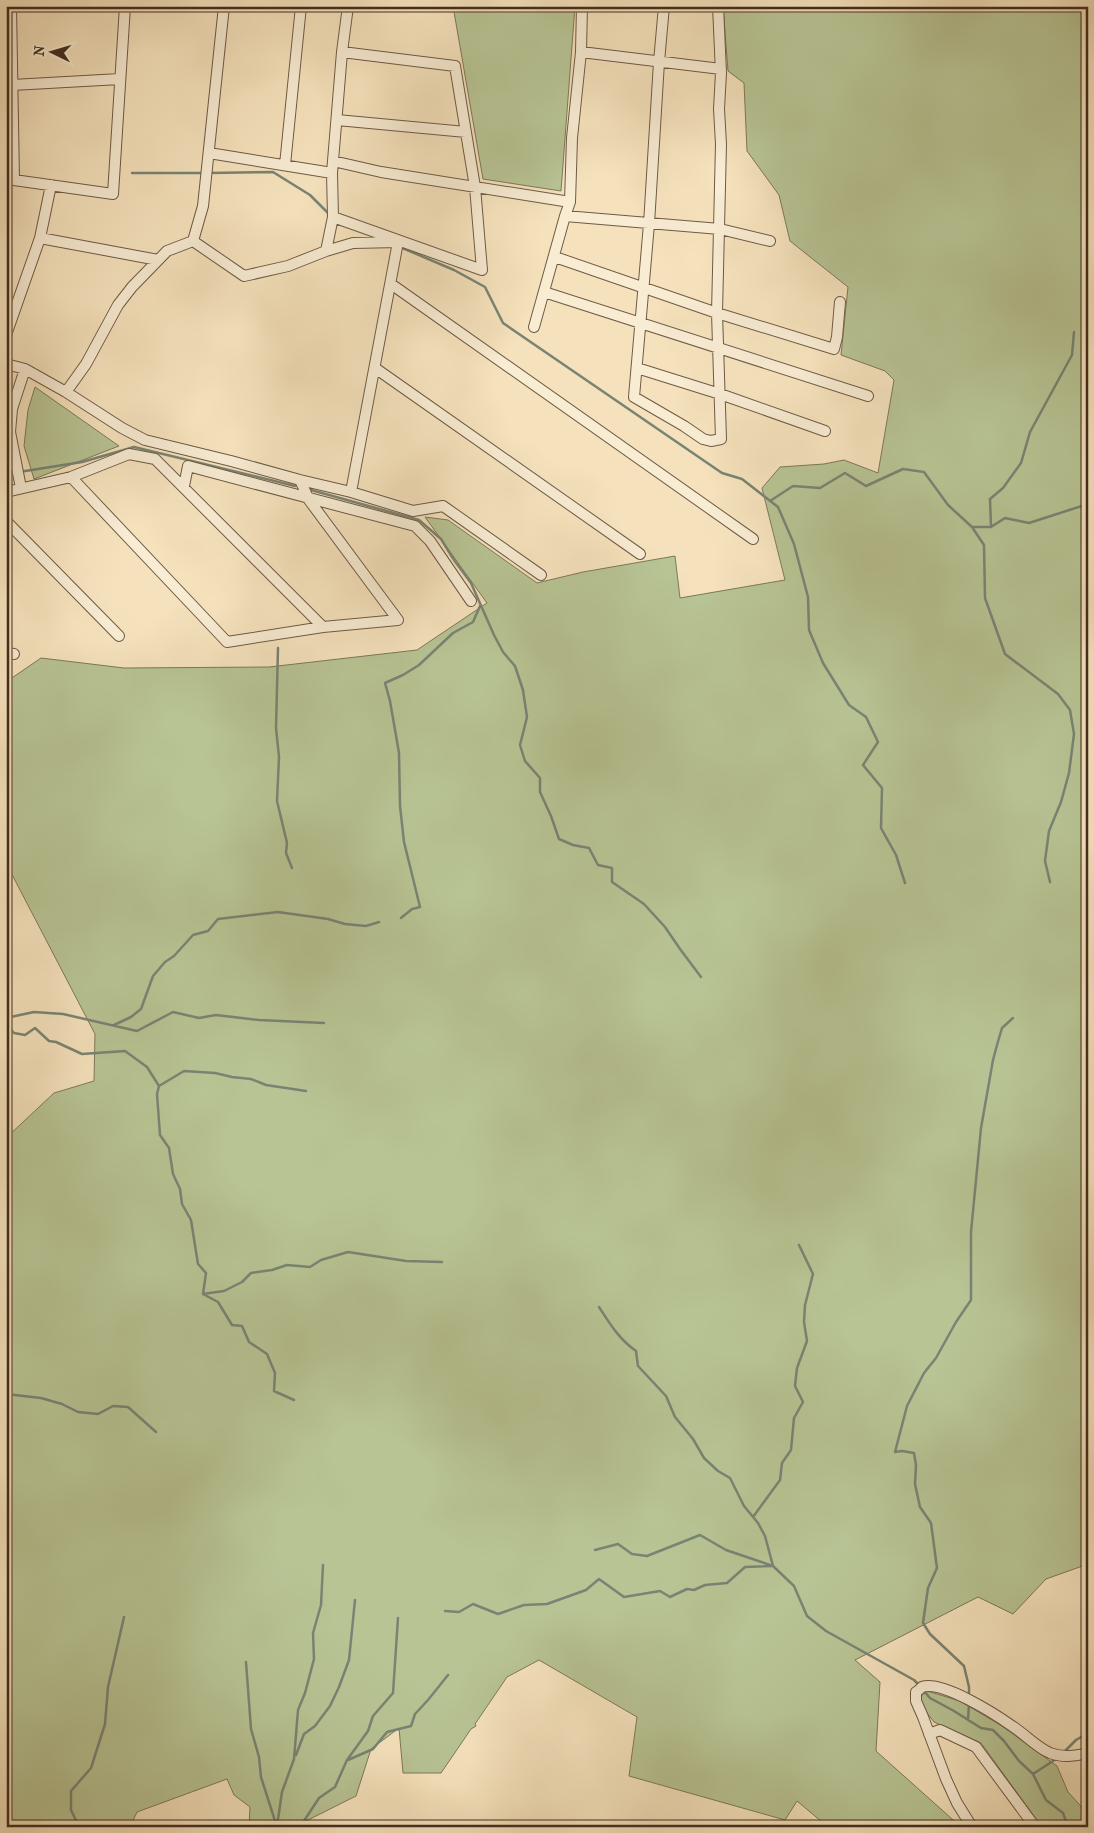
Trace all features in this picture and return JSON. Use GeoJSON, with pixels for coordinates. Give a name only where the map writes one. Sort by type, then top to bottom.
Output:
{"type":"FeatureCollection","features":[{"type":"Feature","properties":{"kind":"street"},"geometry":{"type":"LineString","coordinates":[[10,8],[12,85],[10,180],[113,194],[125,6]]}},
{"type":"Feature","properties":{"kind":"street"},"geometry":{"type":"LineString","coordinates":[[193,241],[203,206],[224,6]]}},
{"type":"Feature","properties":{"kind":"street"},"geometry":{"type":"LineString","coordinates":[[285,165],[301,6]]}},
{"type":"Feature","properties":{"kind":"street"},"geometry":{"type":"LineString","coordinates":[[326,251],[332,217],[332,173],[342,52],[348,6]]}},
{"type":"Feature","properties":{"kind":"street"},"geometry":{"type":"LineString","coordinates":[[534,326],[570,202],[572,138],[581,52],[582,6]]}},
{"type":"Feature","properties":{"kind":"street"},"geometry":{"type":"LineString","coordinates":[[664,6],[649,224],[634,398],[703,439],[711,441],[722,439],[717,313],[720,229],[721,69],[718,6]]}},
{"type":"Feature","properties":{"kind":"street"},"geometry":{"type":"LineString","coordinates":[[332,217],[398,242],[482,270],[475,187],[455,66],[342,52]]}},
{"type":"Feature","properties":{"kind":"street"},"geometry":{"type":"LineString","coordinates":[[581,52],[721,69]]}},
{"type":"Feature","properties":{"kind":"street"},"geometry":{"type":"LineString","coordinates":[[12,85],[120,79]]}},
{"type":"Feature","properties":{"kind":"street"},"geometry":{"type":"LineString","coordinates":[[337,120],[466,132]]}},
{"type":"Feature","properties":{"kind":"street"},"geometry":{"type":"LineString","coordinates":[[209,153],[332,173]]}},
{"type":"Feature","properties":{"kind":"street"},"geometry":{"type":"LineString","coordinates":[[333,161],[381,172],[570,202]]}},
{"type":"Feature","properties":{"kind":"street"},"geometry":{"type":"LineString","coordinates":[[6,335],[40,238],[51,185]]}},
{"type":"Feature","properties":{"kind":"street"},"geometry":{"type":"LineString","coordinates":[[565,216],[720,229],[770,241]]}},
{"type":"Feature","properties":{"kind":"street"},"geometry":{"type":"LineString","coordinates":[[40,238],[158,260]]}},
{"type":"Feature","properties":{"kind":"street"},"geometry":{"type":"LineString","coordinates":[[193,241],[244,276],[288,266],[353,243],[398,242]]}},
{"type":"Feature","properties":{"kind":"street"},"geometry":{"type":"LineString","coordinates":[[66,392],[86,364],[118,305],[132,287],[167,251],[193,241]]}},
{"type":"Feature","properties":{"kind":"street"},"geometry":{"type":"LineString","coordinates":[[351,492],[398,242]]}},
{"type":"Feature","properties":{"kind":"street"},"geometry":{"type":"LineString","coordinates":[[554,257],[717,313],[834,349],[840,302]]}},
{"type":"Feature","properties":{"kind":"street"},"geometry":{"type":"LineString","coordinates":[[391,284],[753,539]]}},
{"type":"Feature","properties":{"kind":"street"},"geometry":{"type":"LineString","coordinates":[[544,292],[868,396]]}},
{"type":"Feature","properties":{"kind":"street"},"geometry":{"type":"LineString","coordinates":[[6,364],[25,369],[145,440],[351,492],[412,511],[443,506],[541,576]]}},
{"type":"Feature","properties":{"kind":"street"},"geometry":{"type":"LineString","coordinates":[[375,368],[640,554]]}},
{"type":"Feature","properties":{"kind":"street"},"geometry":{"type":"LineString","coordinates":[[637,368],[720,394],[825,431]]}},
{"type":"Feature","properties":{"kind":"street"},"geometry":{"type":"LineString","coordinates":[[22,488],[10,432],[12,409],[25,369]]}},
{"type":"Feature","properties":{"kind":"street"},"geometry":{"type":"LineString","coordinates":[[6,492],[71,477],[129,454],[155,459],[184,486],[323,628]]}},
{"type":"Feature","properties":{"kind":"street"},"geometry":{"type":"LineString","coordinates":[[184,486],[188,466],[415,526],[430,541],[471,601]]}},
{"type":"Feature","properties":{"kind":"street"},"geometry":{"type":"LineString","coordinates":[[71,477],[227,642],[323,628],[398,620],[308,498],[300,480]]}},
{"type":"Feature","properties":{"kind":"street"},"geometry":{"type":"LineString","coordinates":[[6,521],[119,636]]}},
{"type":"Feature","properties":{"kind":"street"},"geometry":{"type":"LineString","coordinates":[[972,1827],[957,1803],[916,1701],[916,1692],[922,1687],[932,1687],[968,1698],[1049,1752],[1066,1756],[1088,1753]]}},
{"type":"Feature","properties":{"kind":"street"},"geometry":{"type":"LineString","coordinates":[[929,1734],[940,1730],[976,1746],[1035,1827]]}},
{"type":"Feature","properties":{"kind":"green space"},"geometry":{"type":"Polygon","coordinates":[[[453,6],[575,6],[561,191],[483,179],[453,6]]]}},
{"type":"Feature","properties":{"kind":"green space"},"geometry":{"type":"Polygon","coordinates":[[[723,6],[1088,6],[1088,1564],[1046,1579],[1013,1614],[978,1597],[855,1660],[880,1682],[876,1751],[961,1827],[828,1827],[797,1801],[785,1820],[629,1776],[637,1717],[539,1660],[507,1677],[475,1724],[476,1726],[471,1729],[441,1773],[403,1773],[399,1728],[371,1749],[356,1796],[294,1827],[249,1827],[250,1807],[234,1795],[227,1779],[137,1812],[130,1827],[6,1827],[6,1138],[54,1093],[94,1081],[95,1034],[6,863],[6,682],[41,658],[124,668],[269,667],[417,650],[487,603],[425,517],[448,520],[537,583],[583,572],[675,556],[680,598],[785,580],[762,488],[780,467],[824,464],[844,460],[878,473],[894,380],[885,371],[841,355],[848,287],[790,241],[779,195],[747,151],[744,83],[728,71],[723,6]]]}},
{"type":"Feature","properties":{"kind":"green space"},"geometry":{"type":"Polygon","coordinates":[[[35,387],[119,446],[34,479],[24,446],[28,410],[35,387]]]}},
{"type":"Feature","properties":{"kind":"green space"},"geometry":{"type":"Polygon","coordinates":[[[927,1691],[960,1701],[1002,1726],[1057,1766],[1068,1792],[1088,1814],[1088,1827],[1042,1827],[981,1743],[934,1722],[921,1705],[920,1697],[927,1691]]]}},
{"type":"Feature","properties":{"kind":"waterway"},"geometry":{"type":"LineString","coordinates":[[209,173],[273,172],[310,195],[329,214]]}},
{"type":"Feature","properties":{"kind":"waterway"},"geometry":{"type":"LineString","coordinates":[[132,173],[203,173]]}},
{"type":"Feature","properties":{"kind":"waterway"},"geometry":{"type":"LineString","coordinates":[[400,247],[454,270],[485,287],[503,323],[722,473],[742,479],[778,507],[794,544],[808,597],[809,630],[823,663],[849,705],[866,717],[878,742],[863,765],[882,788],[881,828],[896,855],[905,883]]}},
{"type":"Feature","properties":{"kind":"waterway"},"geometry":{"type":"LineString","coordinates":[[991,527],[990,499],[1003,488],[1021,463],[1030,432],[1072,355],[1074,332]]}},
{"type":"Feature","properties":{"kind":"waterway"},"geometry":{"type":"LineString","coordinates":[[19,472],[82,462],[134,447],[295,486]]}},
{"type":"Feature","properties":{"kind":"waterway"},"geometry":{"type":"LineString","coordinates":[[770,501],[793,486],[820,488],[845,473],[866,486],[903,469],[924,472],[948,505],[972,527],[984,545],[985,598],[1005,654],[1058,694],[1070,710],[1074,734],[1069,773],[1061,802],[1049,831],[1045,861],[1050,882]]}},
{"type":"Feature","properties":{"kind":"waterway"},"geometry":{"type":"LineString","coordinates":[[6,475],[14,473]]}},
{"type":"Feature","properties":{"kind":"waterway"},"geometry":{"type":"LineString","coordinates":[[311,490],[419,520],[441,539],[471,583],[503,652],[515,666],[523,690],[527,717],[520,745],[525,761],[540,778],[540,792],[559,839],[573,845],[589,848],[598,865],[612,868],[612,882],[644,904],[665,927],[701,977]]}},
{"type":"Feature","properties":{"kind":"waterway"},"geometry":{"type":"LineString","coordinates":[[972,527],[991,527],[1005,518],[1029,523],[1088,504]]}},
{"type":"Feature","properties":{"kind":"waterway"},"geometry":{"type":"LineString","coordinates":[[401,918],[412,909],[420,907],[404,842],[400,806],[399,753],[385,683],[419,665],[453,633],[473,622],[480,606]]}},
{"type":"Feature","properties":{"kind":"waterway"},"geometry":{"type":"LineString","coordinates":[[278,648],[276,728],[279,757],[277,801],[287,843],[286,853],[292,868]]}},
{"type":"Feature","properties":{"kind":"waterway"},"geometry":{"type":"LineString","coordinates":[[114,1025],[131,1017],[141,1009],[153,976],[193,935],[208,931],[218,919],[278,912],[328,919],[345,924],[366,926],[379,922]]}},
{"type":"Feature","properties":{"kind":"waterway"},"geometry":{"type":"LineString","coordinates":[[6,1018],[34,1012],[63,1014],[137,1031],[173,1012],[199,1018],[216,1015],[259,1020],[324,1023]]}},
{"type":"Feature","properties":{"kind":"waterway"},"geometry":{"type":"LineString","coordinates":[[969,1693],[964,1666],[930,1634],[923,1623],[928,1588],[937,1568],[931,1523],[920,1507],[915,1484],[916,1465],[914,1453],[895,1452],[907,1406],[924,1373],[936,1358],[971,1300],[971,1232],[981,1128],[997,1045],[1002,1028],[1013,1018]]}},
{"type":"Feature","properties":{"kind":"waterway"},"geometry":{"type":"LineString","coordinates":[[6,1024],[14,1033],[25,1035],[35,1028],[49,1041],[56,1042],[82,1054],[125,1051],[147,1067],[159,1086],[157,1094],[160,1135],[169,1148],[173,1174],[180,1189],[182,1204],[191,1220],[198,1264],[206,1273],[203,1294],[218,1302],[232,1325],[242,1326],[249,1342],[267,1354],[275,1373],[274,1391],[294,1400]]}},
{"type":"Feature","properties":{"kind":"waterway"},"geometry":{"type":"LineString","coordinates":[[159,1086],[184,1071],[215,1073],[251,1079],[266,1085],[306,1091]]}},
{"type":"Feature","properties":{"kind":"waterway"},"geometry":{"type":"LineString","coordinates":[[753,1517],[780,1480],[782,1463],[791,1450],[794,1418],[803,1402],[795,1386],[797,1368],[807,1341],[804,1322],[805,1305],[813,1274],[799,1245]]}},
{"type":"Feature","properties":{"kind":"waterway"},"geometry":{"type":"LineString","coordinates":[[203,1294],[224,1291],[242,1282],[251,1273],[272,1270],[287,1265],[310,1267],[321,1260],[348,1252],[406,1261],[442,1262]]}},
{"type":"Feature","properties":{"kind":"waterway"},"geometry":{"type":"LineString","coordinates":[[599,1307],[620,1336],[636,1351],[638,1366],[666,1396],[675,1417],[693,1439],[704,1458],[718,1471],[730,1478],[744,1506],[758,1523],[765,1536],[773,1566]]}},
{"type":"Feature","properties":{"kind":"waterway"},"geometry":{"type":"LineString","coordinates":[[6,1394],[41,1398],[62,1404],[78,1412],[98,1414],[113,1406],[128,1407],[156,1432]]}},
{"type":"Feature","properties":{"kind":"waterway"},"geometry":{"type":"LineString","coordinates":[[595,1550],[618,1544],[632,1554],[647,1556],[700,1535],[726,1550],[773,1566],[794,1586],[807,1616],[826,1631],[918,1684]]}},
{"type":"Feature","properties":{"kind":"waterway"},"geometry":{"type":"LineString","coordinates":[[280,1827],[277,1826],[282,1792],[294,1759],[298,1710],[305,1693],[314,1659],[313,1633],[321,1605],[323,1565]]}},
{"type":"Feature","properties":{"kind":"waterway"},"geometry":{"type":"LineString","coordinates":[[445,1611],[459,1612],[473,1604],[498,1614],[524,1605],[547,1604],[586,1590],[599,1579],[624,1597],[660,1591],[670,1597],[687,1589],[694,1590],[705,1585],[727,1583],[745,1567],[771,1566]]}},
{"type":"Feature","properties":{"kind":"waterway"},"geometry":{"type":"LineString","coordinates":[[296,1755],[304,1734],[315,1726],[330,1706],[339,1687],[349,1660],[355,1600]]}},
{"type":"Feature","properties":{"kind":"waterway"},"geometry":{"type":"LineString","coordinates":[[79,1827],[71,1810],[71,1791],[91,1768],[105,1724],[108,1687],[124,1617]]}},
{"type":"Feature","properties":{"kind":"waterway"},"geometry":{"type":"LineString","coordinates":[[300,1827],[319,1798],[335,1787],[347,1760],[368,1731],[373,1716],[393,1693],[398,1618]]}},
{"type":"Feature","properties":{"kind":"waterway"},"geometry":{"type":"LineString","coordinates":[[246,1662],[251,1729],[259,1757],[261,1777],[276,1824]]}},
{"type":"Feature","properties":{"kind":"waterway"},"geometry":{"type":"LineString","coordinates":[[348,1760],[373,1749],[387,1732],[411,1726],[415,1714],[448,1675]]}},
{"type":"Feature","properties":{"kind":"waterway"},"geometry":{"type":"LineString","coordinates":[[924,1691],[930,1698],[981,1728],[993,1730],[1019,1761],[1033,1774],[1046,1800],[1063,1813],[1068,1827]]}},
{"type":"Feature","properties":{"kind":"waterway"},"geometry":{"type":"LineString","coordinates":[[968,1720],[969,1704]]}},
{"type":"Feature","properties":{"kind":"waterway"},"geometry":{"type":"LineString","coordinates":[[1064,1752],[1076,1740],[1088,1733]]}},
{"type":"Feature","properties":{"kind":"waterway"},"geometry":{"type":"LineString","coordinates":[[1033,1774],[1056,1759]]}}]}
